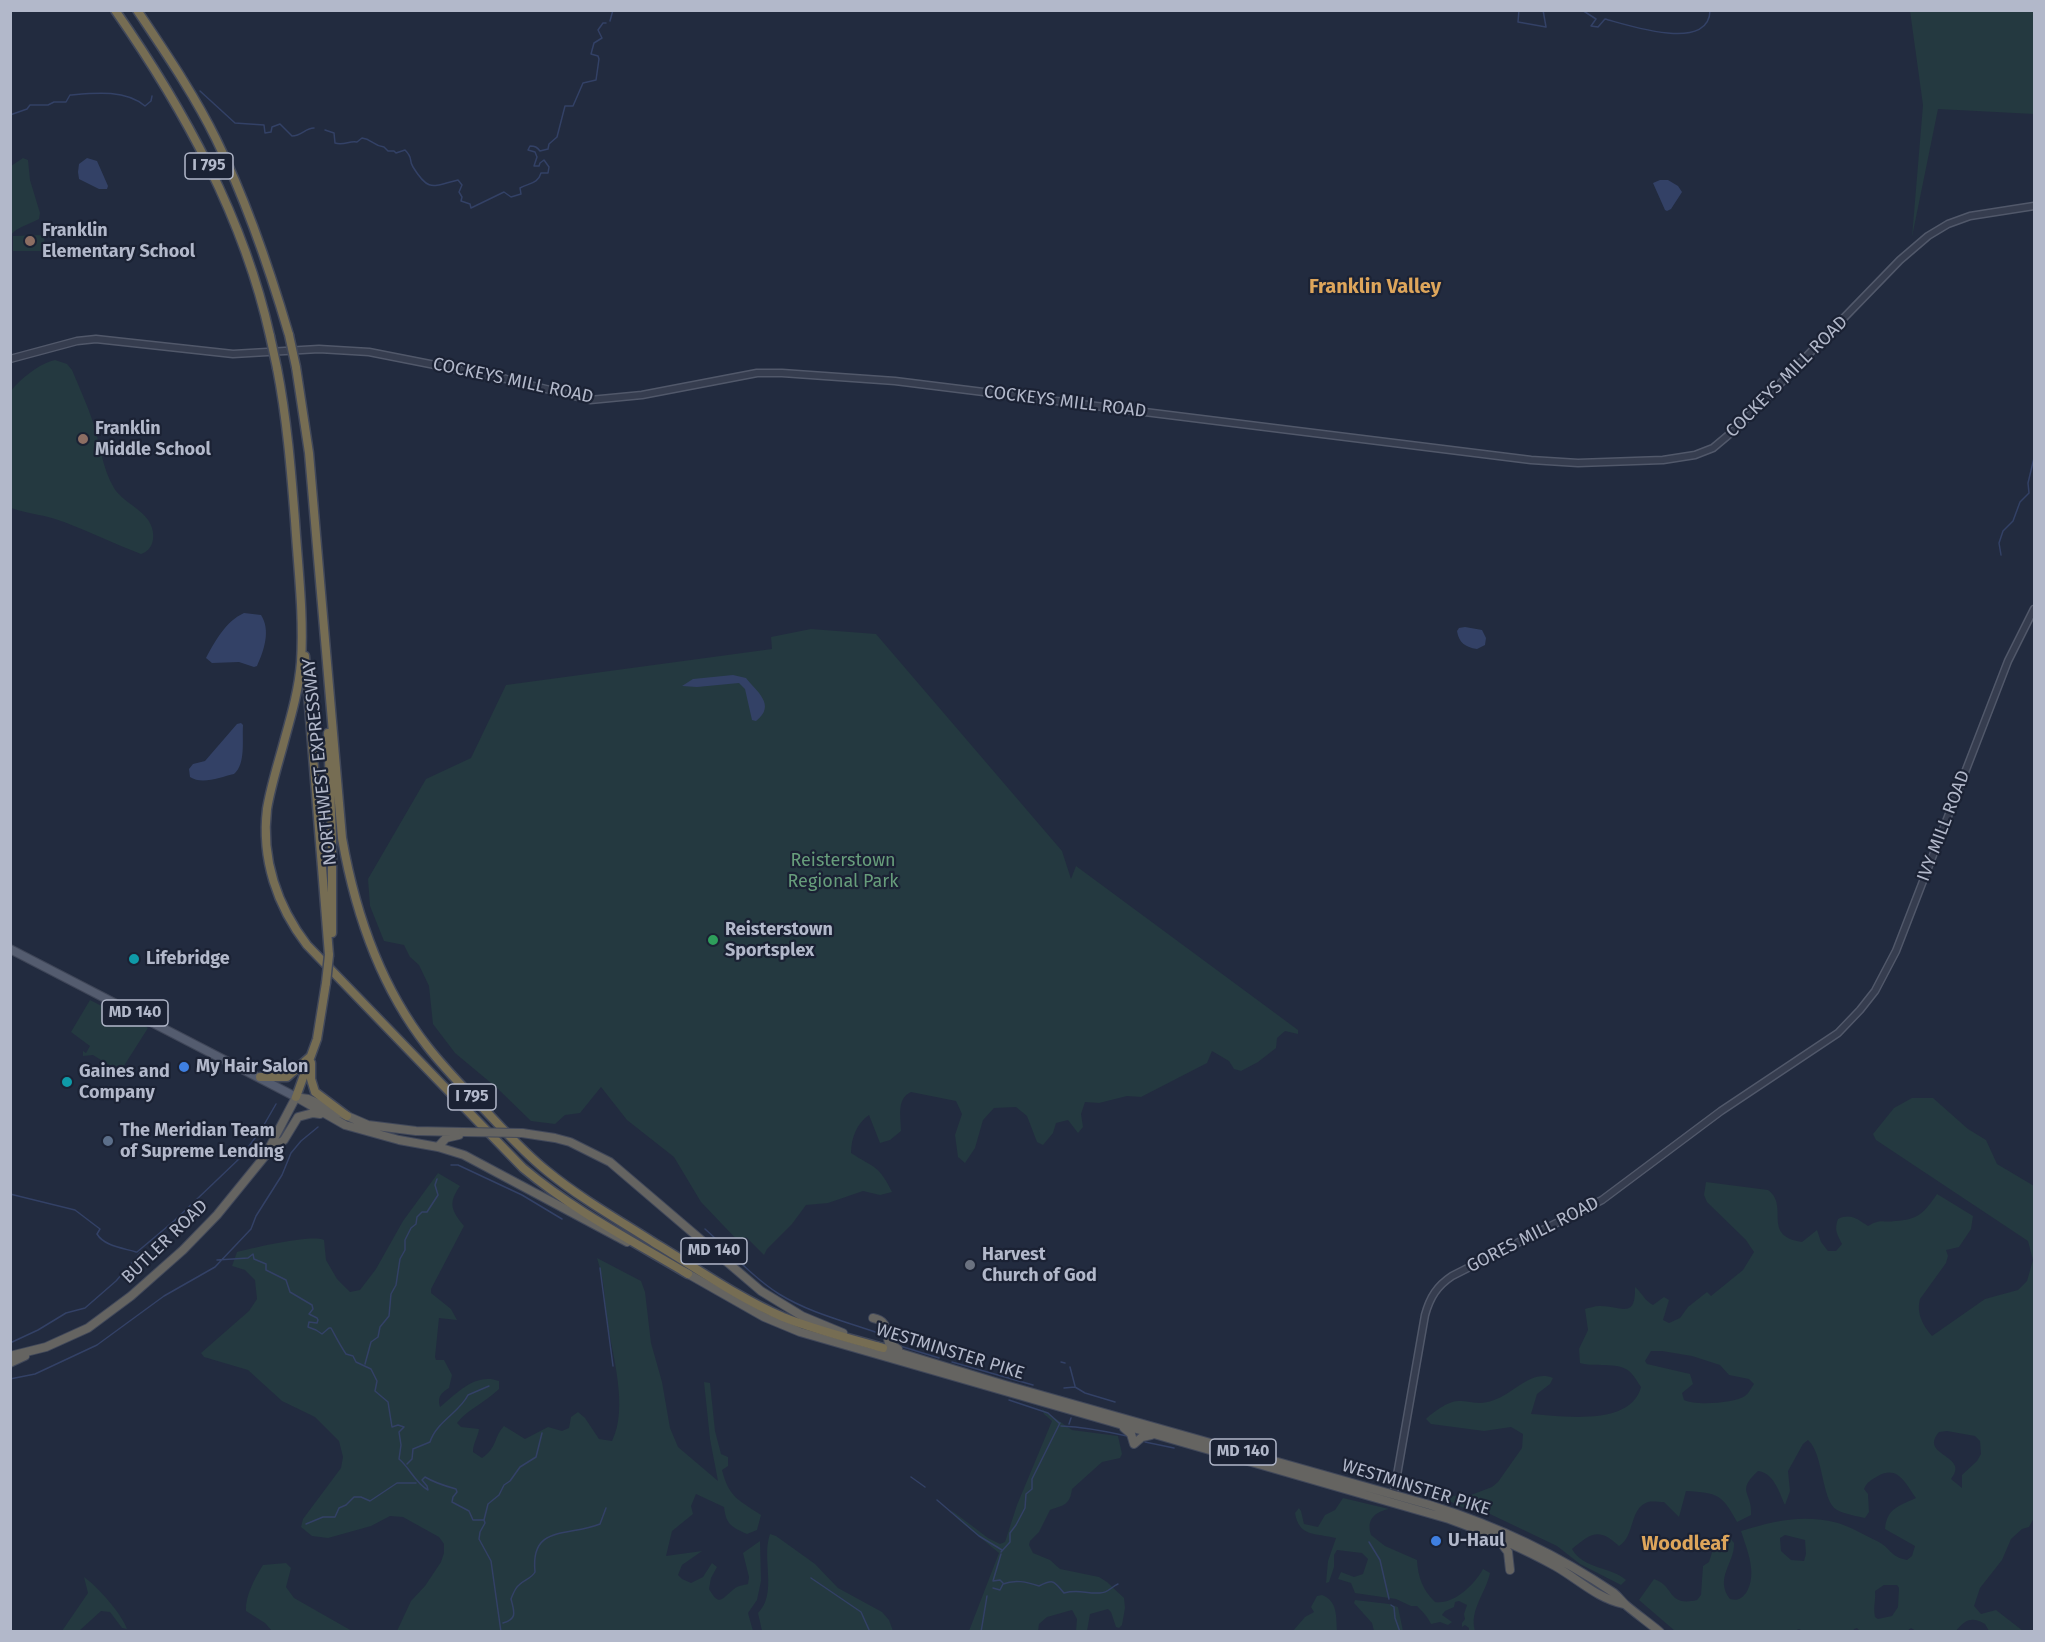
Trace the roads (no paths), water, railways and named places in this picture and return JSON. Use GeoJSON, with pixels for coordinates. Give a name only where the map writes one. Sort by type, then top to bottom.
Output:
{"type":"FeatureCollection","features":[{"type":"Feature","properties":{"kind":"highway","name":"NORTHWEST EXPRESSWAY"},"geometry":{"type":"LineString","coordinates":[[115,10],[179,110],[214,176],[244,250],[270,336],[282,393],[301,599],[299,681],[272,787],[266,821],[270,871],[285,914],[307,945],[523,1168],[581,1211],[688,1274]]}},
{"type":"Feature","properties":{"kind":"highway","name":"NORTHWEST EXPRESSWAY"},"geometry":{"type":"LineString","coordinates":[[137,10],[215,137],[236,183],[268,265],[289,335],[309,453],[342,838],[351,887],[366,933],[383,972],[407,1017],[426,1045],[512,1139],[546,1171],[586,1199],[692,1266],[767,1309],[802,1324],[883,1348]]}},
{"type":"Feature","properties":{"kind":"highway"},"geometry":{"type":"LineString","coordinates":[[301,599],[329,955]]}},
{"type":"Feature","properties":{"kind":"highway"},"geometry":{"type":"LineString","coordinates":[[296,1097],[321,1021],[332,941],[333,867],[325,646]]}},
{"type":"Feature","properties":{"kind":"highway"},"geometry":{"type":"LineString","coordinates":[[260,1077],[287,1077],[311,1057]]}},
{"type":"Feature","properties":{"kind":"highway"},"geometry":{"type":"LineString","coordinates":[[311,1057],[311,1079],[315,1092],[346,1121]]}},
{"type":"Feature","properties":{"kind":"highway","name":"WESTMINSTER PIKE"},"geometry":{"type":"LineString","coordinates":[[296,1097],[308,1099],[346,1121],[389,1140],[438,1147],[480,1162],[764,1317],[800,1332],[1122,1426],[1450,1511],[1519,1539],[1560,1561],[1616,1595],[1660,1632]]}},
{"type":"Feature","properties":{"kind":"highway","name":"BUTLER ROAD"},"geometry":{"type":"LineString","coordinates":[[10,1356],[53,1345],[88,1328],[131,1296],[206,1227],[268,1150],[296,1097]]}},
{"type":"Feature","properties":{"kind":"highway"},"geometry":{"type":"LineString","coordinates":[[268,1150],[284,1140],[298,1117],[306,1114],[317,1113],[346,1121]]}},
{"type":"Feature","properties":{"kind":"highway","name":"WESTMINSTER PIKE"},"geometry":{"type":"LineString","coordinates":[[346,1121],[416,1131],[555,1138],[585,1149],[610,1162],[644,1189],[748,1281],[776,1302],[820,1325],[883,1348],[1005,1385],[1393,1498],[1498,1538],[1550,1563],[1611,1601],[1624,1604]]}},
{"type":"Feature","properties":{"kind":"highway"},"geometry":{"type":"LineString","coordinates":[[389,1140],[394,1133],[416,1131]]}},
{"type":"Feature","properties":{"kind":"highway"},"geometry":{"type":"LineString","coordinates":[[427,1131],[436,1140],[438,1147]]}},
{"type":"Feature","properties":{"kind":"highway"},"geometry":{"type":"LineString","coordinates":[[438,1147],[446,1138],[465,1133]]}},
{"type":"Feature","properties":{"kind":"highway"},"geometry":{"type":"LineString","coordinates":[[873,1318],[882,1321],[886,1326],[889,1343],[907,1355]]}},
{"type":"Feature","properties":{"kind":"highway"},"geometry":{"type":"LineString","coordinates":[[10,1363],[31,1352]]}},
{"type":"Feature","properties":{"kind":"highway"},"geometry":{"type":"LineString","coordinates":[[1122,1426],[1131,1434],[1134,1443],[1143,1436],[1156,1435]]}},
{"type":"Feature","properties":{"kind":"highway"},"geometry":{"type":"LineString","coordinates":[[1498,1538],[1508,1552],[1510,1570]]}},
{"type":"Feature","properties":{"kind":"main road","name":"WESTMINSTER PIKE"},"geometry":{"type":"LineString","coordinates":[[10,949],[296,1097]]}},
{"type":"Feature","properties":{"kind":"street","name":"COCKEYS MILL ROAD"},"geometry":{"type":"LineString","coordinates":[[10,359],[96,339],[233,354],[319,349],[369,352],[506,379],[596,400],[667,391],[747,374],[782,373],[919,383],[1540,461],[1587,463],[1663,460],[1695,455],[1721,443],[1827,338],[1900,260],[1937,229],[1982,213],[2034,206]]}},
{"type":"Feature","properties":{"kind":"street","name":"IVY MILL ROAD"},"geometry":{"type":"LineString","coordinates":[[1838,1033],[1868,1001],[1893,959],[2008,661],[2034,609]]}},
{"type":"Feature","properties":{"kind":"street","name":"GORES MILL ROAD"},"geometry":{"type":"LineString","coordinates":[[1393,1498],[1425,1315],[1436,1289],[1452,1276],[1602,1200],[1721,1111],[1838,1033]]}},
{"type":"Feature","properties":{"kind":"water"},"geometry":{"type":"Polygon","coordinates":[[[87,158],[97,161],[108,186],[107,189],[99,189],[79,179],[79,164],[87,158]]]}},
{"type":"Feature","properties":{"kind":"water"},"geometry":{"type":"Polygon","coordinates":[[[1668,180],[1678,186],[1682,192],[1671,209],[1667,211],[1653,183],[1668,180]]]}},
{"type":"Feature","properties":{"kind":"water"},"geometry":{"type":"Polygon","coordinates":[[[244,613],[261,615],[266,627],[264,647],[257,666],[239,662],[212,663],[206,658],[217,638],[226,626],[244,613]]]}},
{"type":"Feature","properties":{"kind":"water"},"geometry":{"type":"Polygon","coordinates":[[[1465,627],[1482,630],[1486,638],[1485,645],[1477,649],[1463,644],[1457,631],[1465,627]]]}},
{"type":"Feature","properties":{"kind":"water"},"geometry":{"type":"Polygon","coordinates":[[[733,675],[746,678],[763,698],[765,709],[756,721],[752,720],[745,689],[739,683],[682,686],[693,679],[733,675]]]}},
{"type":"Feature","properties":{"kind":"water"},"geometry":{"type":"Polygon","coordinates":[[[237,724],[243,725],[243,744],[238,770],[234,774],[206,780],[190,777],[189,769],[193,764],[205,761],[237,724]]]}},
{"type":"Feature","properties":{"kind":"waterway"},"geometry":{"type":"LineString","coordinates":[[610,21],[613,10]]}},
{"type":"Feature","properties":{"kind":"waterway"},"geometry":{"type":"LineString","coordinates":[[1519,10],[1518,22],[1546,27],[1543,10]]}},
{"type":"Feature","properties":{"kind":"waterway"},"geometry":{"type":"LineString","coordinates":[[1582,10],[1596,19],[1591,26],[1598,27],[1605,19],[1666,33],[1697,30],[1706,23],[1710,10]]}},
{"type":"Feature","properties":{"kind":"waterway"},"geometry":{"type":"LineString","coordinates":[[1907,10],[1924,10]]}},
{"type":"Feature","properties":{"kind":"waterway"},"geometry":{"type":"LineString","coordinates":[[325,130],[334,133],[335,143],[357,142],[362,138],[388,151],[396,153],[405,150],[413,167],[428,184],[432,186],[458,180],[462,185],[459,192],[462,197],[461,201],[470,204],[471,208],[504,192],[511,197],[521,194],[520,188],[535,181],[541,173],[548,173],[549,167],[544,160],[539,166],[534,166],[537,157],[535,152],[528,150],[530,146],[540,151],[548,149],[549,144],[557,137],[565,106],[573,106],[583,83],[596,80],[599,59],[598,56],[591,54],[594,43],[602,38],[598,30],[603,23],[606,23]]}},
{"type":"Feature","properties":{"kind":"waterway"},"geometry":{"type":"LineString","coordinates":[[200,91],[235,123],[264,125],[265,133],[271,132],[272,127],[280,124],[292,136],[314,128]]}},
{"type":"Feature","properties":{"kind":"waterway"},"geometry":{"type":"LineString","coordinates":[[10,115],[27,109],[30,105],[66,102],[70,95],[99,93],[119,95],[145,106],[151,101],[152,96]]}},
{"type":"Feature","properties":{"kind":"waterway"},"geometry":{"type":"LineString","coordinates":[[2001,555],[1999,543],[2003,531],[2013,521],[2020,502],[2029,493],[2028,483],[2034,458]]}},
{"type":"Feature","properties":{"kind":"waterway"},"geometry":{"type":"LineString","coordinates":[[137,1252],[174,1221],[240,1158],[261,1130],[276,1104]]}},
{"type":"Feature","properties":{"kind":"waterway"},"geometry":{"type":"LineString","coordinates":[[10,1379],[35,1374],[97,1345],[164,1296],[215,1267],[251,1229],[256,1216],[282,1175],[291,1153],[318,1127]]}},
{"type":"Feature","properties":{"kind":"waterway"},"geometry":{"type":"LineString","coordinates":[[451,1165],[458,1165],[522,1195],[562,1219]]}},
{"type":"Feature","properties":{"kind":"waterway"},"geometry":{"type":"LineString","coordinates":[[365,1364],[371,1342],[378,1337],[380,1327],[389,1316],[391,1294],[396,1285],[400,1259],[405,1250],[405,1240],[411,1228],[416,1224],[417,1217],[422,1212],[427,1212],[438,1195],[435,1185],[437,1179]]}},
{"type":"Feature","properties":{"kind":"waterway"},"geometry":{"type":"LineString","coordinates":[[10,1194],[75,1210],[100,1229],[97,1234],[104,1241],[136,1252]]}},
{"type":"Feature","properties":{"kind":"waterway"},"geometry":{"type":"LineString","coordinates":[[705,1229],[750,1272],[779,1294],[815,1312],[878,1333]]}},
{"type":"Feature","properties":{"kind":"waterway"},"geometry":{"type":"LineString","coordinates":[[10,1343],[66,1313],[85,1308],[116,1281],[140,1253]]}},
{"type":"Feature","properties":{"kind":"waterway"},"geometry":{"type":"LineString","coordinates":[[217,1260],[248,1258],[253,1254],[254,1259],[266,1264],[266,1270],[286,1280],[290,1292],[312,1305],[313,1309],[309,1314],[318,1320],[317,1323],[309,1322],[308,1327],[322,1334],[331,1328],[346,1354],[353,1356],[356,1362],[371,1369],[377,1381],[375,1391],[388,1402],[392,1427],[398,1425],[404,1427],[399,1432],[401,1445],[399,1459],[428,1490],[422,1480],[425,1477],[456,1489],[457,1492],[452,1502],[469,1511],[473,1520],[484,1520]]}},
{"type":"Feature","properties":{"kind":"waterway"},"geometry":{"type":"LineString","coordinates":[[600,1268],[613,1366]]}},
{"type":"Feature","properties":{"kind":"waterway"},"geometry":{"type":"LineString","coordinates":[[900,1346],[939,1358]]}},
{"type":"Feature","properties":{"kind":"waterway"},"geometry":{"type":"LineString","coordinates":[[952,1362],[1033,1385]]}},
{"type":"Feature","properties":{"kind":"waterway"},"geometry":{"type":"LineString","coordinates":[[1061,1362],[1065,1363]]}},
{"type":"Feature","properties":{"kind":"waterway"},"geometry":{"type":"LineString","coordinates":[[1070,1367],[1075,1386]]}},
{"type":"Feature","properties":{"kind":"waterway"},"geometry":{"type":"LineString","coordinates":[[407,1464],[412,1459],[413,1449],[430,1442],[437,1429],[460,1407],[468,1395],[489,1386]]}},
{"type":"Feature","properties":{"kind":"waterway"},"geometry":{"type":"LineString","coordinates":[[1064,1388],[1075,1387],[1085,1393],[1115,1402]]}},
{"type":"Feature","properties":{"kind":"waterway"},"geometry":{"type":"LineString","coordinates":[[1009,1400],[1048,1413],[1059,1423]]}},
{"type":"Feature","properties":{"kind":"waterway"},"geometry":{"type":"LineString","coordinates":[[1069,1424],[1071,1418]]}},
{"type":"Feature","properties":{"kind":"waterway"},"geometry":{"type":"LineString","coordinates":[[1001,1552],[1010,1542],[1010,1533],[1025,1508],[1026,1494],[1032,1489],[1032,1479],[1060,1423]]}},
{"type":"Feature","properties":{"kind":"waterway"},"geometry":{"type":"LineString","coordinates":[[1061,1426],[1094,1429],[1127,1436]]}},
{"type":"Feature","properties":{"kind":"waterway"},"geometry":{"type":"LineString","coordinates":[[501,1632],[491,1561],[479,1539],[480,1532],[485,1523],[488,1504],[499,1495],[504,1485],[510,1481],[520,1467],[536,1457],[542,1433]]}},
{"type":"Feature","properties":{"kind":"waterway"},"geometry":{"type":"LineString","coordinates":[[1145,1442],[1174,1448]]}},
{"type":"Feature","properties":{"kind":"waterway"},"geometry":{"type":"LineString","coordinates":[[911,1477],[925,1487]]}},
{"type":"Feature","properties":{"kind":"waterway"},"geometry":{"type":"LineString","coordinates":[[306,1524],[323,1517],[335,1517],[339,1508],[354,1497],[370,1501],[397,1483],[416,1483]]}},
{"type":"Feature","properties":{"kind":"waterway"},"geometry":{"type":"LineString","coordinates":[[937,1500],[979,1536],[1002,1550]]}},
{"type":"Feature","properties":{"kind":"waterway"},"geometry":{"type":"LineString","coordinates":[[503,1623],[513,1617],[511,1599],[515,1589],[535,1572],[535,1557],[539,1546],[545,1539],[600,1524],[606,1508]]}},
{"type":"Feature","properties":{"kind":"waterway"},"geometry":{"type":"LineString","coordinates":[[1369,1542],[1380,1560],[1389,1599]]}},
{"type":"Feature","properties":{"kind":"waterway"},"geometry":{"type":"LineString","coordinates":[[1001,1554],[993,1581],[1000,1580],[1003,1583]]}},
{"type":"Feature","properties":{"kind":"waterway"},"geometry":{"type":"LineString","coordinates":[[811,1578],[861,1612],[870,1632]]}},
{"type":"Feature","properties":{"kind":"waterway"},"geometry":{"type":"LineString","coordinates":[[993,1588],[1000,1590],[1003,1584],[1016,1581],[1039,1586],[1054,1582],[1064,1593],[1074,1591],[1103,1593],[1118,1584]]}},
{"type":"Feature","properties":{"kind":"waterway"},"geometry":{"type":"LineString","coordinates":[[981,1632],[987,1596]]}},
{"type":"Feature","properties":{"kind":"waterway"},"geometry":{"type":"LineString","coordinates":[[1391,1605],[1394,1607],[1400,1632]]}},
{"type":"Feature","properties":{"kind":"place","name":"Franklin Elementary School"},"geometry":{"type":"Point","coordinates":[30,241]}},
{"type":"Feature","properties":{"kind":"place","name":"Franklin Middle School"},"geometry":{"type":"Point","coordinates":[83,439]}},
{"type":"Feature","properties":{"kind":"place","name":"Reisterstown Sportsplex"},"geometry":{"type":"Point","coordinates":[713,940]}},
{"type":"Feature","properties":{"kind":"place","name":"Lifebridge"},"geometry":{"type":"Point","coordinates":[134,959]}},
{"type":"Feature","properties":{"kind":"place","name":"My Hair Salon"},"geometry":{"type":"Point","coordinates":[184,1067]}},
{"type":"Feature","properties":{"kind":"place","name":"Gaines and Company"},"geometry":{"type":"Point","coordinates":[67,1082]}},
{"type":"Feature","properties":{"kind":"place","name":"The Meridian Team of Supreme Lending"},"geometry":{"type":"Point","coordinates":[108,1141]}},
{"type":"Feature","properties":{"kind":"place","name":"Harvest Church of God"},"geometry":{"type":"Point","coordinates":[970,1265]}},
{"type":"Feature","properties":{"kind":"place","name":"U-Haul"},"geometry":{"type":"Point","coordinates":[1436,1541]}},
{"type":"Feature","properties":{"kind":"district","name":"Franklin Valley"},"geometry":{"type":"Point","coordinates":[1375,287]}},
{"type":"Feature","properties":{"kind":"district","name":"Woodleaf"},"geometry":{"type":"Point","coordinates":[1685,1544]}},
{"type":"Feature","properties":{"kind":"park label","name":"Reisterstown Regional Park"},"geometry":{"type":"Point","coordinates":[843,871]}}]}
